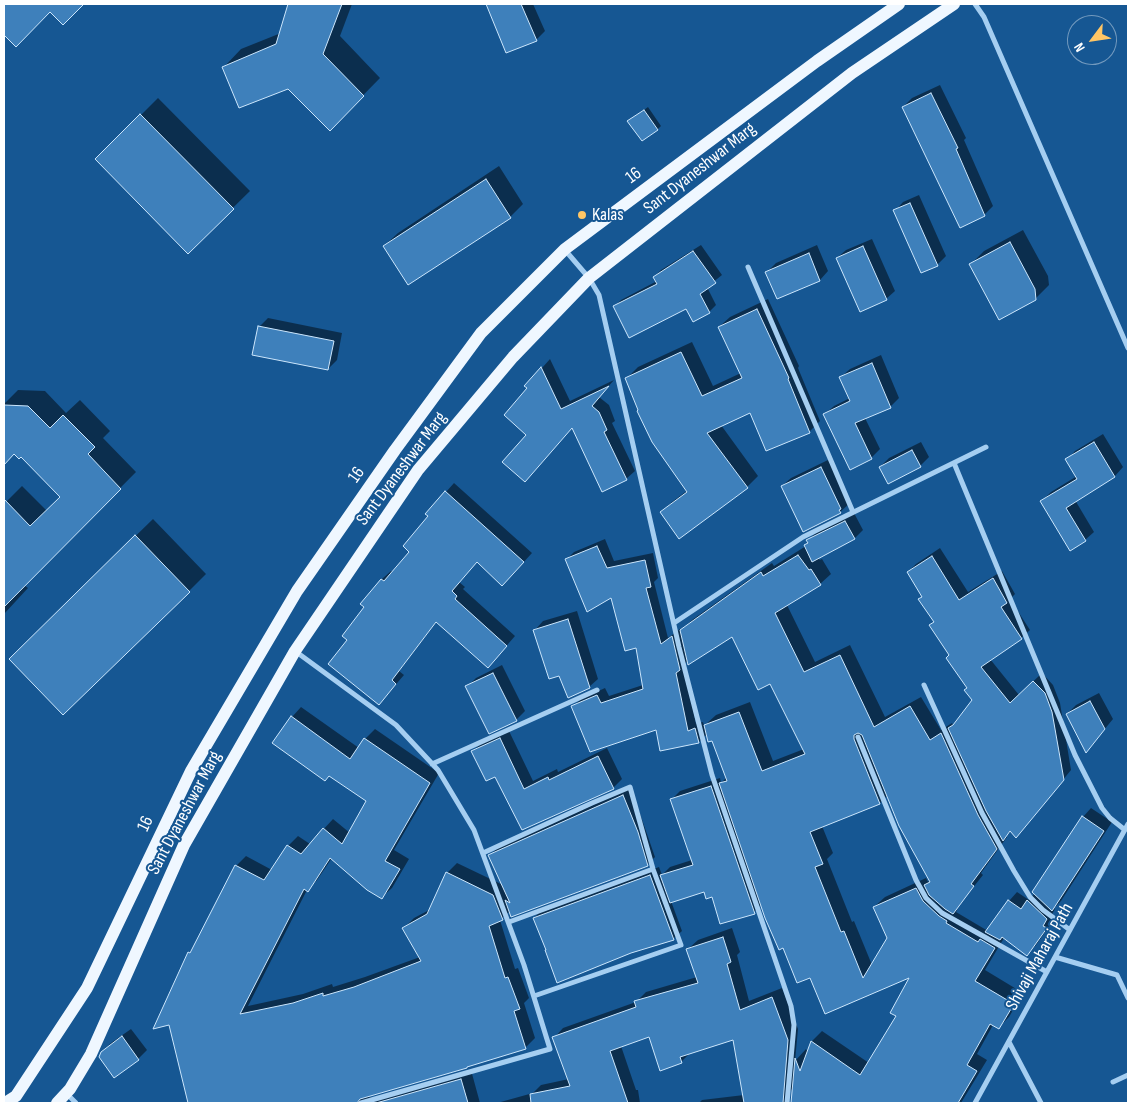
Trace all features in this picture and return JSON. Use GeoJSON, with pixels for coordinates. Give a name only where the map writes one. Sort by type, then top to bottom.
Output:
{"type":"FeatureCollection","features":[{"type":"Feature","properties":{"kind":"main road","name":"16"},"geometry":{"type":"LineString","coordinates":[[5,1103],[21,1100],[87,988],[191,771],[297,591],[395,450],[481,333],[565,249],[817,61],[899,4]]}},
{"type":"Feature","properties":{"kind":"main road","name":"Sant Dyaneshwar Marg"},"geometry":{"type":"LineString","coordinates":[[57,1103],[66,1093],[91,1054],[184,845],[295,651],[418,470],[513,357],[589,278],[852,73],[954,4]]}},
{"type":"Feature","properties":{"kind":"street"},"geometry":{"type":"LineString","coordinates":[[975,4],[984,17],[1128,348]]}},
{"type":"Feature","properties":{"kind":"street"},"geometry":{"type":"LineString","coordinates":[[565,249],[589,278],[599,295],[674,623],[712,775],[791,1006],[794,1025],[787,1103]]}},
{"type":"Feature","properties":{"kind":"street"},"geometry":{"type":"LineString","coordinates":[[748,267],[853,512]]}},
{"type":"Feature","properties":{"kind":"street"},"geometry":{"type":"LineString","coordinates":[[674,623],[804,537],[986,447]]}},
{"type":"Feature","properties":{"kind":"street"},"geometry":{"type":"LineString","coordinates":[[954,463],[1075,755],[1102,808],[1110,818],[1125,830]]}},
{"type":"Feature","properties":{"kind":"street"},"geometry":{"type":"LineString","coordinates":[[295,651],[396,724],[438,770],[474,830],[534,996],[550,1049],[361,1103]]}},
{"type":"Feature","properties":{"kind":"street"},"geometry":{"type":"LineString","coordinates":[[924,685],[982,813],[1014,871],[1030,897],[1043,910],[1070,930]]}},
{"type":"Feature","properties":{"kind":"street"},"geometry":{"type":"LineString","coordinates":[[432,764],[597,690]]}},
{"type":"Feature","properties":{"kind":"street"},"geometry":{"type":"LineString","coordinates":[[858,737],[916,880],[926,898],[942,913],[1047,972]]}},
{"type":"Feature","properties":{"kind":"street"},"geometry":{"type":"LineString","coordinates":[[483,853],[630,787],[653,869],[681,945],[534,996]]}},
{"type":"Feature","properties":{"kind":"street","name":"Shivaji Maharaj Path"},"geometry":{"type":"LineString","coordinates":[[974,1103],[1128,824]]}},
{"type":"Feature","properties":{"kind":"street"},"geometry":{"type":"LineString","coordinates":[[508,922],[653,869]]}},
{"type":"Feature","properties":{"kind":"street"},"geometry":{"type":"LineString","coordinates":[[1055,957],[1117,975],[1128,998]]}},
{"type":"Feature","properties":{"kind":"street"},"geometry":{"type":"LineString","coordinates":[[1009,1042],[1041,1103]]}},
{"type":"Feature","properties":{"kind":"street"},"geometry":{"type":"LineString","coordinates":[[1113,1082],[1128,1075]]}},
{"type":"Feature","properties":{"kind":"street"},"geometry":{"type":"LineString","coordinates":[[66,1093],[76,1103]]}},
{"type":"Feature","properties":{"kind":"building"},"geometry":{"type":"Polygon","coordinates":[[[4,4],[84,4],[63,25],[50,12],[16,47],[4,35],[4,4]]]}},
{"type":"Feature","properties":{"kind":"building"},"geometry":{"type":"Polygon","coordinates":[[[288,4],[342,4],[323,54],[364,96],[330,131],[288,89],[239,108],[222,67],[276,44],[288,4]]]}},
{"type":"Feature","properties":{"kind":"building"},"geometry":{"type":"Polygon","coordinates":[[[486,4],[521,4],[537,41],[506,53],[486,4]]]}},
{"type":"Feature","properties":{"kind":"building"},"geometry":{"type":"Polygon","coordinates":[[[931,93],[958,148],[956,149],[985,216],[960,228],[902,107],[931,93]]]}},
{"type":"Feature","properties":{"kind":"building"},"geometry":{"type":"Polygon","coordinates":[[[644,110],[658,130],[642,141],[627,121],[644,110]]]}},
{"type":"Feature","properties":{"kind":"building"},"geometry":{"type":"Polygon","coordinates":[[[140,114],[234,209],[188,254],[95,159],[140,114]]]}},
{"type":"Feature","properties":{"kind":"building"},"geometry":{"type":"Polygon","coordinates":[[[486,179],[511,218],[408,285],[383,246],[486,179]]]}},
{"type":"Feature","properties":{"kind":"building"},"geometry":{"type":"Polygon","coordinates":[[[910,203],[938,266],[921,273],[893,210],[910,203]]]}},
{"type":"Feature","properties":{"kind":"building"},"geometry":{"type":"Polygon","coordinates":[[[1010,242],[1035,289],[1036,300],[999,320],[969,264],[1010,242]]]}},
{"type":"Feature","properties":{"kind":"building"},"geometry":{"type":"Polygon","coordinates":[[[863,246],[887,300],[860,312],[836,258],[863,246]]]}},
{"type":"Feature","properties":{"kind":"building"},"geometry":{"type":"Polygon","coordinates":[[[693,251],[716,283],[700,294],[710,313],[693,322],[686,309],[629,338],[613,306],[657,284],[653,277],[693,251]]]}},
{"type":"Feature","properties":{"kind":"building"},"geometry":{"type":"Polygon","coordinates":[[[809,253],[820,281],[777,299],[765,272],[809,253]]]}},
{"type":"Feature","properties":{"kind":"building"},"geometry":{"type":"Polygon","coordinates":[[[757,309],[789,378],[810,433],[766,451],[750,413],[707,433],[748,488],[679,539],[660,512],[687,492],[652,442],[637,411],[625,378],[681,352],[702,396],[742,378],[718,327],[757,309]]]}},
{"type":"Feature","properties":{"kind":"building"},"geometry":{"type":"Polygon","coordinates":[[[258,326],[334,341],[328,370],[252,355],[258,326]]]}},
{"type":"Feature","properties":{"kind":"building"},"geometry":{"type":"Polygon","coordinates":[[[872,363],[891,408],[855,423],[872,459],[850,470],[823,414],[850,401],[839,377],[872,363]]]}},
{"type":"Feature","properties":{"kind":"building"},"geometry":{"type":"Polygon","coordinates":[[[541,367],[561,409],[609,386],[592,406],[599,412],[607,430],[604,432],[627,480],[602,492],[572,428],[525,482],[502,462],[526,435],[504,415],[527,388],[524,386],[541,367]]]}},
{"type":"Feature","properties":{"kind":"building"},"geometry":{"type":"Polygon","coordinates":[[[4,405],[28,406],[50,428],[63,415],[95,447],[88,454],[121,489],[4,607],[4,499],[30,526],[60,497],[21,457],[19,459],[14,454],[4,465],[4,405]]]}},
{"type":"Feature","properties":{"kind":"building"},"geometry":{"type":"Polygon","coordinates":[[[1094,442],[1115,477],[1066,508],[1086,541],[1070,551],[1040,501],[1077,479],[1065,459],[1094,442]]]}},
{"type":"Feature","properties":{"kind":"building"},"geometry":{"type":"Polygon","coordinates":[[[912,450],[921,467],[888,484],[879,467],[912,450]]]}},
{"type":"Feature","properties":{"kind":"building"},"geometry":{"type":"Polygon","coordinates":[[[821,467],[841,509],[839,510],[841,513],[803,532],[781,486],[821,467]]]}},
{"type":"Feature","properties":{"kind":"building"},"geometry":{"type":"Polygon","coordinates":[[[445,491],[524,562],[502,586],[477,562],[452,591],[457,596],[455,599],[507,646],[488,668],[436,622],[392,680],[396,684],[379,705],[328,664],[347,640],[342,636],[364,607],[360,604],[381,579],[384,581],[409,552],[403,546],[428,516],[425,514],[445,491]]]}},
{"type":"Feature","properties":{"kind":"building"},"geometry":{"type":"Polygon","coordinates":[[[845,521],[855,539],[812,562],[804,545],[808,543],[806,540],[845,521]]]}},
{"type":"Feature","properties":{"kind":"building"},"geometry":{"type":"Polygon","coordinates":[[[135,535],[190,592],[63,715],[9,659],[135,535]]]}},
{"type":"Feature","properties":{"kind":"building"},"geometry":{"type":"Polygon","coordinates":[[[597,546],[607,568],[645,560],[651,587],[646,588],[661,644],[672,636],[680,670],[676,673],[688,731],[695,728],[699,743],[660,751],[656,730],[590,752],[571,706],[597,695],[601,703],[643,689],[636,648],[625,651],[611,598],[587,612],[565,559],[597,546]]]}},
{"type":"Feature","properties":{"kind":"building"},"geometry":{"type":"Polygon","coordinates":[[[798,555],[809,570],[811,569],[821,585],[775,613],[804,672],[840,655],[874,727],[910,706],[930,740],[941,733],[978,815],[997,849],[971,884],[974,886],[953,914],[945,909],[929,895],[924,885],[930,882],[899,826],[862,735],[858,733],[854,735],[854,739],[880,804],[810,832],[823,864],[815,867],[841,932],[844,931],[863,978],[887,938],[873,907],[916,888],[923,901],[947,921],[946,923],[978,942],[980,939],[995,948],[975,981],[1014,1004],[999,1029],[990,1024],[967,1065],[977,1071],[958,1103],[791,1103],[795,1058],[800,1071],[811,1041],[860,1075],[896,1016],[890,1013],[909,978],[825,1014],[810,978],[797,983],[783,948],[779,950],[765,918],[719,783],[727,781],[712,741],[708,742],[704,725],[739,712],[762,771],[805,754],[770,684],[758,690],[732,637],[688,665],[680,630],[761,572],[763,576],[798,555]]]}},
{"type":"Feature","properties":{"kind":"building"},"geometry":{"type":"Polygon","coordinates":[[[932,556],[959,600],[993,578],[1007,603],[1001,607],[1022,639],[981,667],[1010,703],[1033,681],[1045,693],[1052,712],[1064,780],[1016,838],[1010,831],[1003,841],[986,811],[948,728],[953,725],[972,700],[964,690],[967,688],[946,658],[949,655],[929,625],[934,622],[918,599],[922,597],[907,572],[932,556]]]}},
{"type":"Feature","properties":{"kind":"building"},"geometry":{"type":"Polygon","coordinates":[[[568,619],[590,688],[568,698],[559,676],[549,679],[533,630],[568,619]]]}},
{"type":"Feature","properties":{"kind":"building"},"geometry":{"type":"Polygon","coordinates":[[[493,673],[517,721],[489,734],[465,686],[493,673]]]}},
{"type":"Feature","properties":{"kind":"building"},"geometry":{"type":"Polygon","coordinates":[[[1090,701],[1105,729],[1086,753],[1066,714],[1090,701]]]}},
{"type":"Feature","properties":{"kind":"building"},"geometry":{"type":"Polygon","coordinates":[[[291,716],[350,759],[364,738],[430,783],[385,861],[400,869],[382,899],[367,890],[330,858],[308,892],[304,889],[240,1014],[293,1003],[323,993],[323,996],[354,987],[421,961],[402,928],[427,914],[446,872],[493,895],[503,920],[489,926],[505,978],[508,977],[520,1009],[514,1011],[526,1049],[360,1099],[357,1103],[188,1103],[169,1025],[153,1029],[188,952],[190,953],[235,865],[264,880],[287,845],[301,854],[323,828],[342,844],[366,801],[329,776],[325,781],[272,743],[291,716]]]}},
{"type":"Feature","properties":{"kind":"building"},"geometry":{"type":"Polygon","coordinates":[[[500,738],[524,789],[548,777],[549,780],[598,756],[614,789],[522,830],[495,777],[486,781],[471,751],[500,738]]]}},
{"type":"Feature","properties":{"kind":"building"},"geometry":{"type":"Polygon","coordinates":[[[711,786],[755,914],[720,924],[712,897],[706,899],[704,892],[670,903],[660,875],[693,865],[670,799],[711,786]]]}},
{"type":"Feature","properties":{"kind":"building"},"geometry":{"type":"Polygon","coordinates":[[[623,795],[638,832],[648,866],[511,917],[505,900],[510,903],[488,855],[623,795]]]}},
{"type":"Feature","properties":{"kind":"building"},"geometry":{"type":"Polygon","coordinates":[[[1082,816],[1104,831],[1052,911],[1032,892],[1082,816]]]}},
{"type":"Feature","properties":{"kind":"building"},"geometry":{"type":"Polygon","coordinates":[[[650,875],[674,940],[631,953],[557,983],[533,918],[650,875]]]}},
{"type":"Feature","properties":{"kind":"building"},"geometry":{"type":"Polygon","coordinates":[[[1008,900],[1021,909],[1027,900],[1047,919],[1043,926],[1047,928],[1027,956],[1002,937],[1000,940],[985,932],[1008,900]]]}},
{"type":"Feature","properties":{"kind":"building"},"geometry":{"type":"Polygon","coordinates":[[[723,937],[731,962],[727,964],[740,1010],[772,997],[788,1040],[783,1103],[744,1103],[733,1040],[680,1057],[682,1063],[660,1071],[649,1037],[610,1051],[628,1103],[531,1103],[530,1094],[570,1086],[552,1037],[636,1007],[634,1001],[698,983],[686,949],[723,937]]]}},
{"type":"Feature","properties":{"kind":"building"},"geometry":{"type":"Polygon","coordinates":[[[122,1036],[139,1060],[114,1078],[99,1057],[101,1052],[122,1036]]]}},
{"type":"Feature","properties":{"kind":"building"},"geometry":{"type":"Polygon","coordinates":[[[461,1079],[468,1103],[376,1103],[461,1079]]]}},
{"type":"Feature","properties":{"kind":"place","name":"Kalas"},"geometry":{"type":"Point","coordinates":[582,215]}}]}
